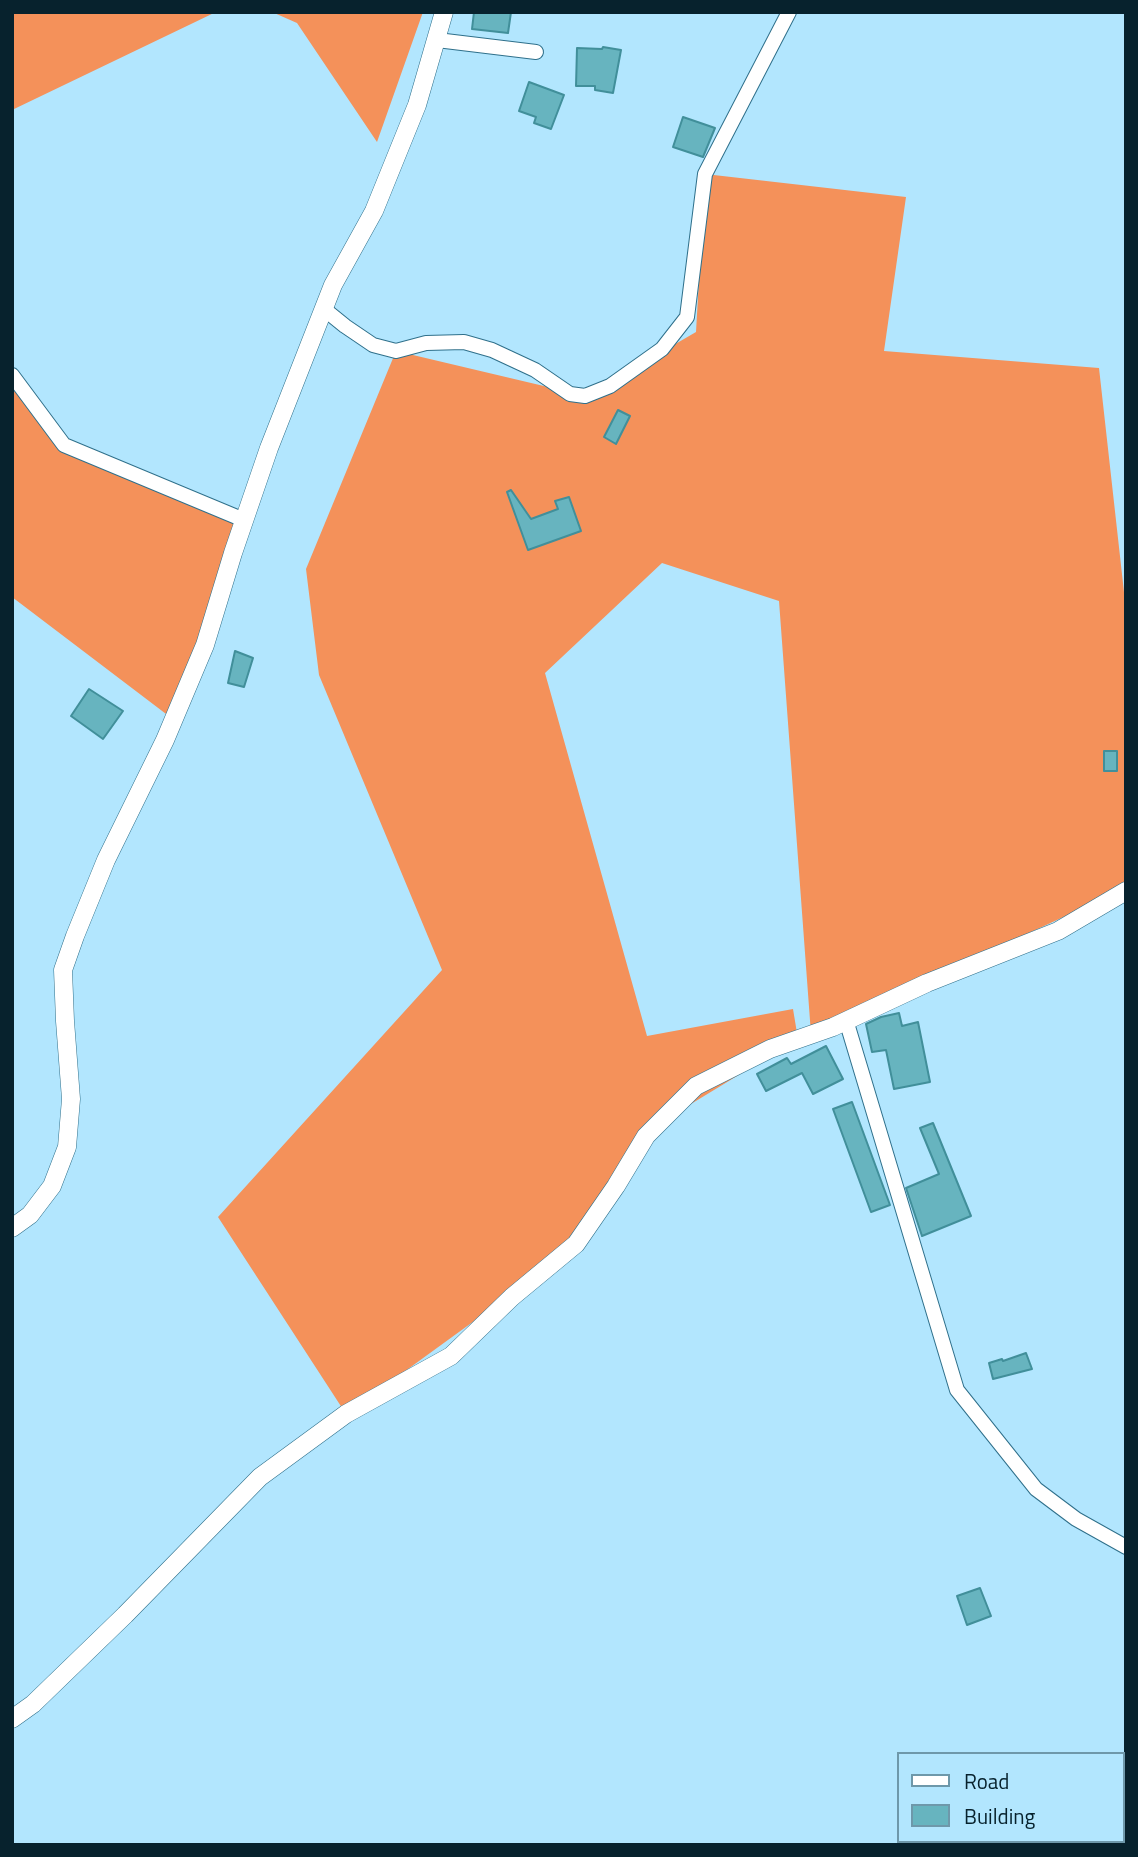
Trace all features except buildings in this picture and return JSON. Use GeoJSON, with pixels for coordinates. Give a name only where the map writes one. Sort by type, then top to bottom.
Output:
{"type":"FeatureCollection","features":[{"type":"Feature","properties":{"kind":"street"},"geometry":{"type":"LineString","coordinates":[[14,1226],[30,1215],[52,1186],[67,1147],[71,1100],[63,971],[106,860],[165,740],[205,645],[269,448],[334,285],[374,211],[416,105],[444,12]]}},
{"type":"Feature","properties":{"kind":"street"},"geometry":{"type":"LineString","coordinates":[[324,309],[373,345],[396,351],[426,344],[464,342],[492,350],[535,370],[570,394],[585,396],[610,386],[662,349],[687,317],[705,174],[789,12]]}},
{"type":"Feature","properties":{"kind":"street"},"geometry":{"type":"LineString","coordinates":[[437,40],[537,52]]}},
{"type":"Feature","properties":{"kind":"street"},"geometry":{"type":"LineString","coordinates":[[12,375],[64,445],[244,520]]}},
{"type":"Feature","properties":{"kind":"street"},"geometry":{"type":"LineString","coordinates":[[12,1719],[33,1704],[125,1615],[260,1477],[346,1414],[451,1356],[512,1297],[576,1244],[646,1136],[696,1086],[770,1049],[1058,931],[1126,891]]}},
{"type":"Feature","properties":{"kind":"street"},"geometry":{"type":"LineString","coordinates":[[846,1020],[957,1391],[1036,1489],[1076,1519],[1126,1547]]}},
{"type":"Feature","properties":{"kind":"shaded area"},"geometry":{"type":"Polygon","coordinates":[[[12,12],[216,12],[12,110],[12,12]]]}},
{"type":"Feature","properties":{"kind":"shaded area"},"geometry":{"type":"Polygon","coordinates":[[[272,12],[423,12],[377,142],[297,23],[272,12]]]}},
{"type":"Feature","properties":{"kind":"shaded area"},"geometry":{"type":"Polygon","coordinates":[[[705,174],[906,197],[884,351],[1099,368],[1126,610],[1126,888],[811,1034],[779,601],[662,563],[545,673],[647,1036],[793,1009],[798,1039],[658,1124],[543,1271],[346,1414],[218,1217],[442,970],[319,675],[306,569],[396,351],[586,396],[696,332],[705,174]]]}},
{"type":"Feature","properties":{"kind":"shaded area"},"geometry":{"type":"Polygon","coordinates":[[[12,377],[64,445],[244,520],[174,720],[12,597],[12,377]]]}}]}
